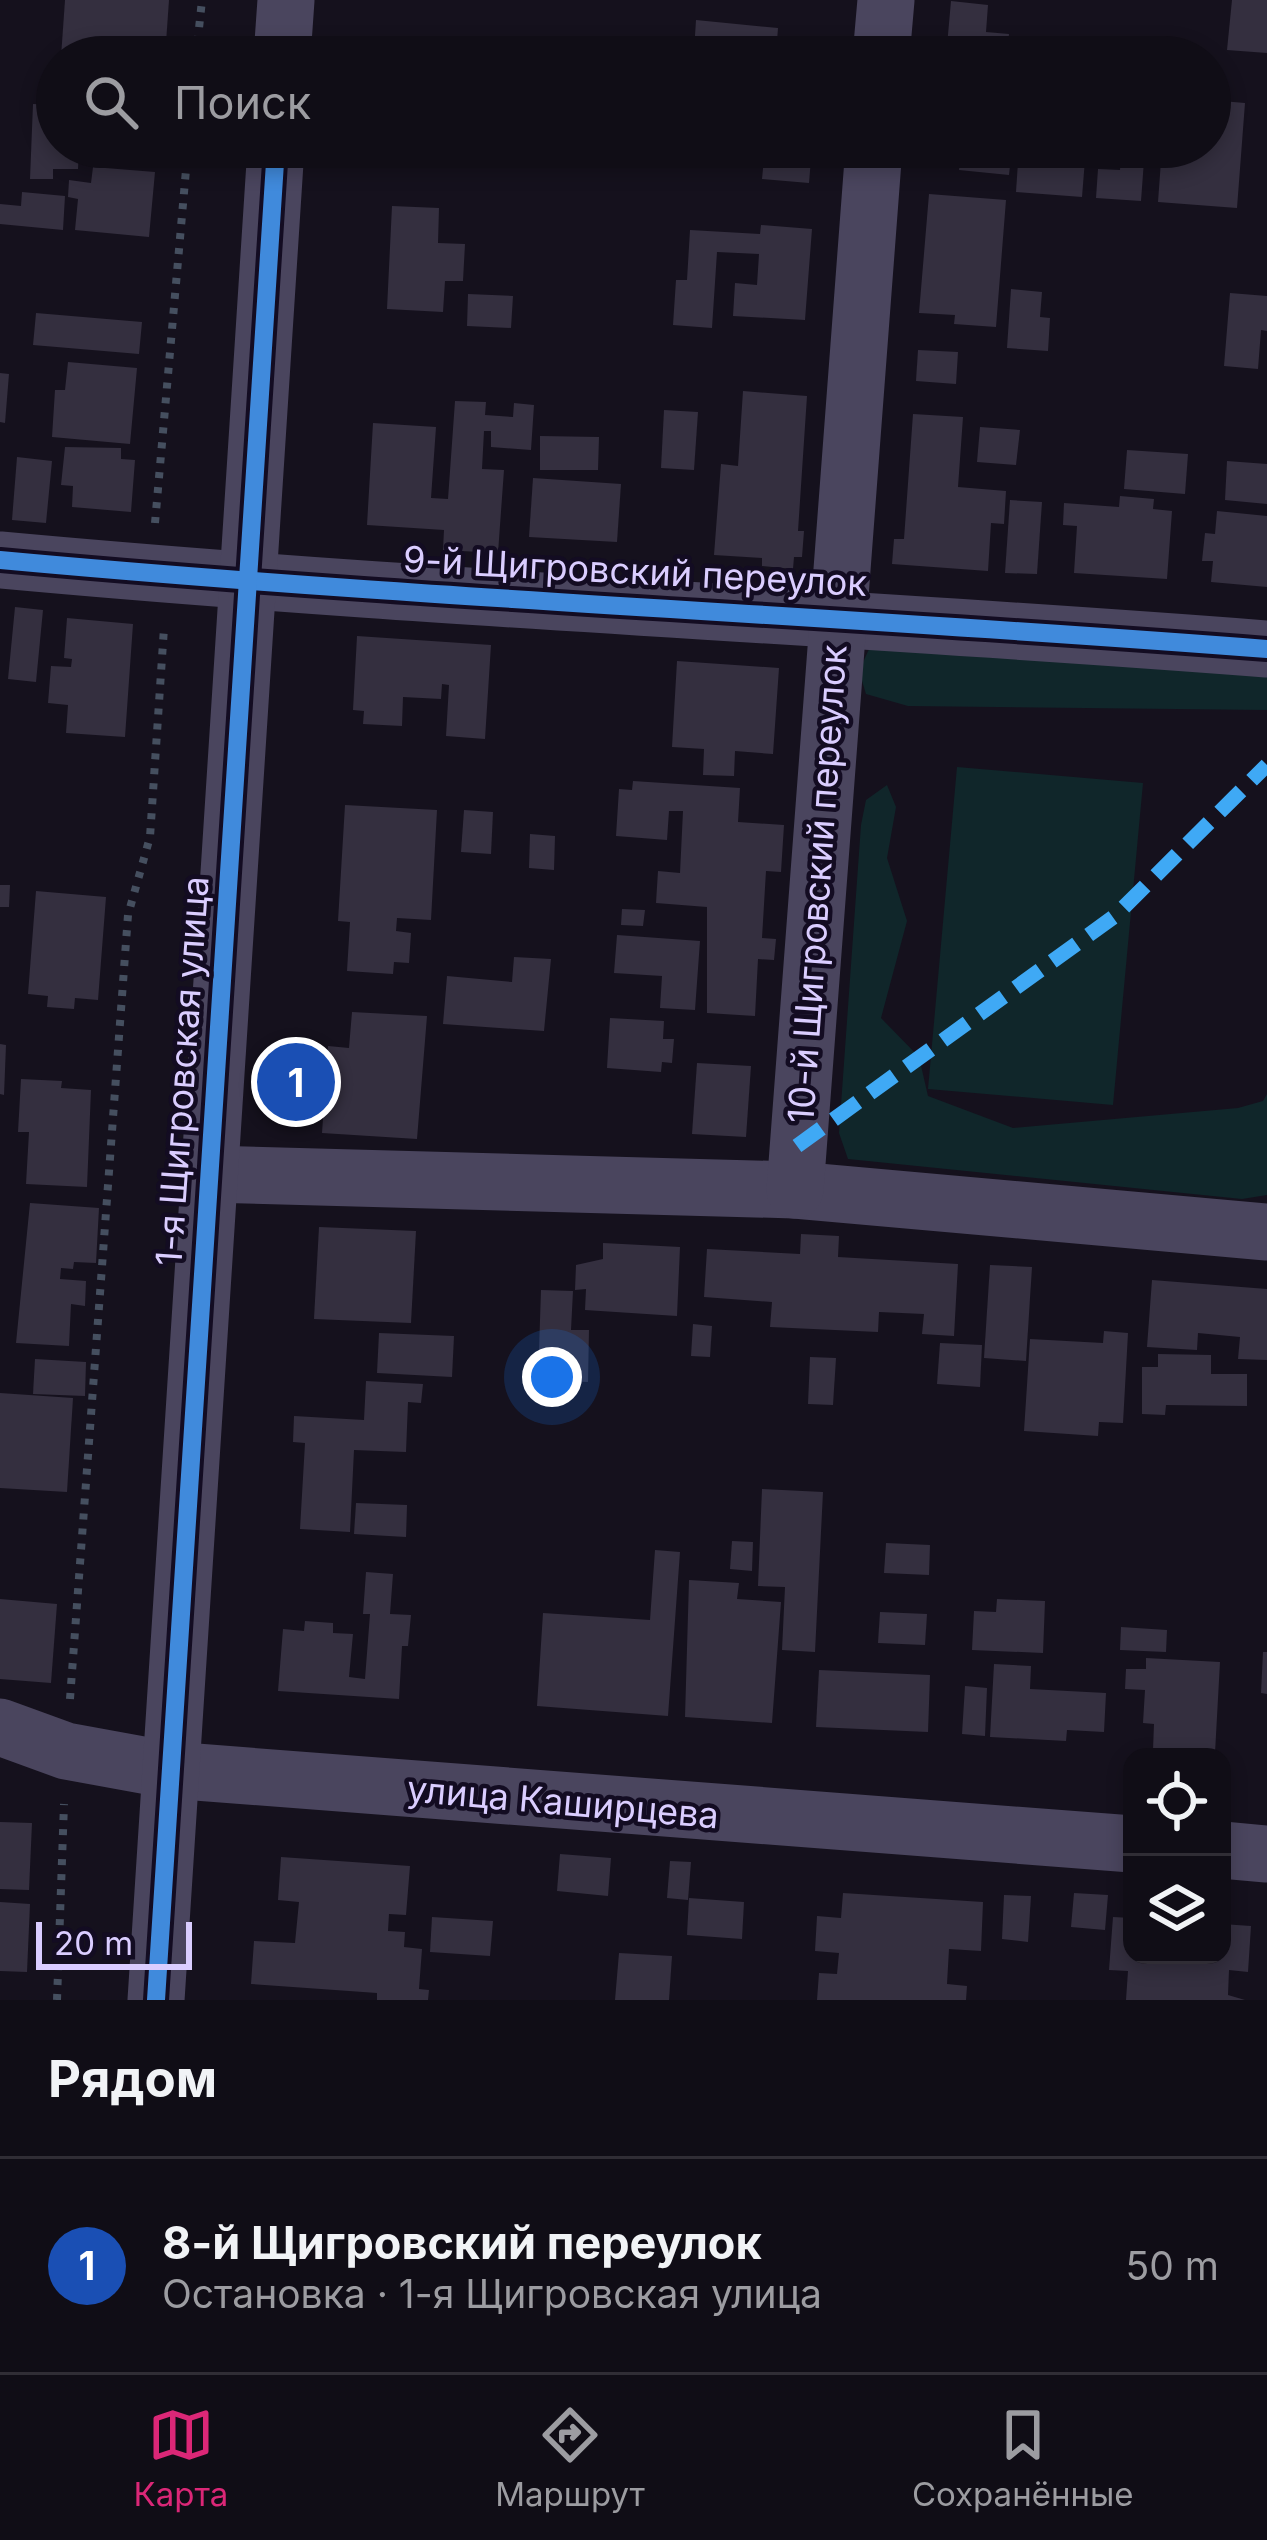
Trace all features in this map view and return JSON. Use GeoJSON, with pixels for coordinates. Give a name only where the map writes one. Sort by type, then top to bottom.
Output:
{"type":"FeatureCollection","features":[{"type":"Feature","properties":{"kind":"street"},"geometry":{"type":"LineString","coordinates":[[283,36],[286,0]]}},
{"type":"Feature","properties":{"kind":"street"},"geometry":{"type":"LineString","coordinates":[[883,36],[886,0]]}},
{"type":"Feature","properties":{"kind":"street","name":"1-я Щигровская улица"},"geometry":{"type":"LineString","coordinates":[[156,2000],[275,168]]}},
{"type":"Feature","properties":{"kind":"street","name":"10-й Щигровский переулок"},"geometry":{"type":"LineString","coordinates":[[795,1190],[872,168]]}},
{"type":"Feature","properties":{"kind":"street","name":"9-й Щигровский переулок"},"geometry":{"type":"LineString","coordinates":[[0,560],[248,582],[837,615],[1267,649]]}},
{"type":"Feature","properties":{"kind":"street"},"geometry":{"type":"LineString","coordinates":[[207,1174],[795,1190],[1267,1232]]}},
{"type":"Feature","properties":{"kind":"street","name":"улица Каширцева"},"geometry":{"type":"LineString","coordinates":[[0,1727],[66,1751],[170,1770],[1123,1843]]}},
{"type":"Feature","properties":{"kind":"street"},"geometry":{"type":"LineString","coordinates":[[1231,1851],[1267,1854]]}},
{"type":"Feature","properties":{"kind":"path"},"geometry":{"type":"LineString","coordinates":[[198,36],[202,0]]}},
{"type":"Feature","properties":{"kind":"path"},"geometry":{"type":"LineString","coordinates":[[57,2000],[66,1751],[128,915],[150,837],[164,624],[154,508],[186,168]]}},
{"type":"Feature","properties":{"kind":"green space"},"geometry":{"type":"Polygon","coordinates":[[[870,647],[1267,667],[1267,710],[908,706],[866,694],[859,671],[870,647]]]}},
{"type":"Feature","properties":{"kind":"green space"},"geometry":{"type":"Polygon","coordinates":[[[957,767],[1143,783],[1113,1105],[928,1089],[957,767]]]}},
{"type":"Feature","properties":{"kind":"green space"},"geometry":{"type":"Polygon","coordinates":[[[887,785],[896,807],[887,858],[907,921],[881,1018],[919,1057],[928,1096],[1013,1128],[1238,1108],[1263,1101],[1267,1094],[1267,1195],[1242,1199],[848,1159],[839,1133],[861,825],[866,800],[887,785]]]}},
{"type":"Feature","properties":{"kind":"building"},"geometry":{"type":"Polygon","coordinates":[[[65,0],[169,0],[166,36],[62,36],[65,0]]]}},
{"type":"Feature","properties":{"kind":"building"},"geometry":{"type":"Polygon","coordinates":[[[1232,0],[1267,0],[1267,53],[1231,50],[1232,0]]]}},
{"type":"Feature","properties":{"kind":"building"},"geometry":{"type":"Polygon","coordinates":[[[951,1],[988,5],[986,32],[1009,34],[1009,36],[948,36],[951,1]]]}},
{"type":"Feature","properties":{"kind":"building"},"geometry":{"type":"Polygon","coordinates":[[[696,20],[778,28],[777,36],[695,36],[696,20]]]}},
{"type":"Feature","properties":{"kind":"building"},"geometry":{"type":"Polygon","coordinates":[[[1231,102],[1245,103],[1237,208],[1158,202],[1160,168],[1231,168],[1231,102]]]}},
{"type":"Feature","properties":{"kind":"building"},"geometry":{"type":"Polygon","coordinates":[[[36,104],[36,168],[78,169],[53,169],[53,179],[30,179],[36,104]]]}},
{"type":"Feature","properties":{"kind":"building"},"geometry":{"type":"Polygon","coordinates":[[[93,168],[155,172],[149,237],[75,230],[78,199],[68,197],[69,180],[91,183],[93,168]]]}},
{"type":"Feature","properties":{"kind":"building"},"geometry":{"type":"Polygon","coordinates":[[[763,168],[810,168],[809,183],[762,179],[763,168]]]}},
{"type":"Feature","properties":{"kind":"building"},"geometry":{"type":"Polygon","coordinates":[[[959,168],[1010,168],[1009,175],[959,168]]]}},
{"type":"Feature","properties":{"kind":"building"},"geometry":{"type":"Polygon","coordinates":[[[1018,168],[1084,168],[1082,197],[1016,192],[1018,168]]]}},
{"type":"Feature","properties":{"kind":"building"},"geometry":{"type":"Polygon","coordinates":[[[1143,168],[1141,201],[1096,198],[1098,169],[1143,168]]]}},
{"type":"Feature","properties":{"kind":"building"},"geometry":{"type":"Polygon","coordinates":[[[22,192],[65,196],[63,230],[0,224],[0,204],[21,206],[22,192]]]}},
{"type":"Feature","properties":{"kind":"building"},"geometry":{"type":"Polygon","coordinates":[[[929,194],[1006,200],[996,327],[954,324],[955,315],[919,313],[929,194]]]}},
{"type":"Feature","properties":{"kind":"building"},"geometry":{"type":"Polygon","coordinates":[[[392,206],[439,208],[438,243],[465,244],[463,281],[445,281],[443,312],[387,309],[392,206]]]}},
{"type":"Feature","properties":{"kind":"building"},"geometry":{"type":"Polygon","coordinates":[[[761,225],[812,229],[805,320],[733,316],[735,283],[757,285],[759,254],[717,252],[712,328],[673,325],[676,280],[687,280],[690,230],[760,234],[761,225]]]}},
{"type":"Feature","properties":{"kind":"building"},"geometry":{"type":"Polygon","coordinates":[[[1011,289],[1042,292],[1040,317],[1050,318],[1048,351],[1007,348],[1011,289]]]}},
{"type":"Feature","properties":{"kind":"building"},"geometry":{"type":"Polygon","coordinates":[[[1230,293],[1267,296],[1267,331],[1261,330],[1258,369],[1224,366],[1230,293]]]}},
{"type":"Feature","properties":{"kind":"building"},"geometry":{"type":"Polygon","coordinates":[[[468,294],[513,296],[511,328],[467,326],[468,294]]]}},
{"type":"Feature","properties":{"kind":"building"},"geometry":{"type":"Polygon","coordinates":[[[36,313],[142,322],[139,354],[33,345],[36,313]]]}},
{"type":"Feature","properties":{"kind":"building"},"geometry":{"type":"Polygon","coordinates":[[[918,350],[958,352],[956,384],[916,381],[918,350]]]}},
{"type":"Feature","properties":{"kind":"building"},"geometry":{"type":"Polygon","coordinates":[[[68,362],[137,368],[130,444],[52,437],[55,390],[65,390],[68,362]]]}},
{"type":"Feature","properties":{"kind":"building"},"geometry":{"type":"Polygon","coordinates":[[[0,373],[9,374],[5,423],[0,422],[0,373]]]}},
{"type":"Feature","properties":{"kind":"building"},"geometry":{"type":"Polygon","coordinates":[[[743,391],[807,396],[798,531],[804,531],[802,557],[794,557],[793,569],[762,566],[762,558],[714,555],[721,464],[738,466],[743,391]]]}},
{"type":"Feature","properties":{"kind":"building"},"geometry":{"type":"Polygon","coordinates":[[[455,401],[486,402],[485,415],[513,417],[514,403],[534,405],[531,450],[491,447],[491,431],[484,431],[482,469],[504,470],[498,553],[443,550],[444,530],[367,525],[373,423],[436,427],[431,498],[448,499],[455,401]]]}},
{"type":"Feature","properties":{"kind":"building"},"geometry":{"type":"Polygon","coordinates":[[[664,410],[698,412],[694,470],[661,468],[664,410]]]}},
{"type":"Feature","properties":{"kind":"building"},"geometry":{"type":"Polygon","coordinates":[[[913,414],[963,417],[958,487],[1006,491],[1004,524],[991,523],[988,571],[892,564],[894,539],[904,539],[913,414]]]}},
{"type":"Feature","properties":{"kind":"building"},"geometry":{"type":"Polygon","coordinates":[[[980,427],[1020,430],[1016,465],[977,462],[980,427]]]}},
{"type":"Feature","properties":{"kind":"building"},"geometry":{"type":"Polygon","coordinates":[[[540,436],[599,437],[598,470],[540,470],[540,436]]]}},
{"type":"Feature","properties":{"kind":"building"},"geometry":{"type":"Polygon","coordinates":[[[65,447],[121,448],[121,459],[135,460],[131,512],[72,507],[73,486],[61,485],[65,447]]]}},
{"type":"Feature","properties":{"kind":"building"},"geometry":{"type":"Polygon","coordinates":[[[1127,450],[1188,454],[1185,494],[1124,489],[1127,450]]]}},
{"type":"Feature","properties":{"kind":"building"},"geometry":{"type":"Polygon","coordinates":[[[17,457],[52,461],[46,523],[12,520],[17,457]]]}},
{"type":"Feature","properties":{"kind":"building"},"geometry":{"type":"Polygon","coordinates":[[[1227,461],[1267,464],[1267,504],[1225,500],[1227,461]]]}},
{"type":"Feature","properties":{"kind":"building"},"geometry":{"type":"Polygon","coordinates":[[[533,478],[621,484],[617,542],[529,537],[533,478]]]}},
{"type":"Feature","properties":{"kind":"building"},"geometry":{"type":"Polygon","coordinates":[[[1120,496],[1154,499],[1153,509],[1172,511],[1167,579],[1074,573],[1077,526],[1063,525],[1064,503],[1119,507],[1120,496]]]}},
{"type":"Feature","properties":{"kind":"building"},"geometry":{"type":"Polygon","coordinates":[[[1010,500],[1042,502],[1037,574],[1005,573],[1010,500]]]}},
{"type":"Feature","properties":{"kind":"building"},"geometry":{"type":"Polygon","coordinates":[[[1217,511],[1267,516],[1267,587],[1211,582],[1213,561],[1202,561],[1205,533],[1215,534],[1217,511]]]}},
{"type":"Feature","properties":{"kind":"building"},"geometry":{"type":"Polygon","coordinates":[[[15,607],[43,610],[36,682],[8,679],[15,607]]]}},
{"type":"Feature","properties":{"kind":"building"},"geometry":{"type":"Polygon","coordinates":[[[67,618],[133,624],[125,737],[66,733],[68,705],[48,703],[51,666],[71,667],[72,659],[64,658],[67,618]]]}},
{"type":"Feature","properties":{"kind":"building"},"geometry":{"type":"Polygon","coordinates":[[[357,636],[491,645],[485,739],[446,736],[449,685],[442,684],[441,699],[403,697],[402,726],[363,724],[364,711],[353,710],[357,636]]]}},
{"type":"Feature","properties":{"kind":"building"},"geometry":{"type":"Polygon","coordinates":[[[677,661],[779,668],[773,754],[735,751],[734,776],[703,775],[704,749],[672,747],[677,661]]]}},
{"type":"Feature","properties":{"kind":"building"},"geometry":{"type":"Polygon","coordinates":[[[633,781],[740,788],[738,822],[784,825],[781,872],[766,871],[762,938],[776,939],[774,960],[758,959],[755,1016],[707,1013],[707,907],[656,903],[658,871],[680,873],[683,811],[669,811],[667,840],[616,836],[619,789],[632,790],[633,781]]]}},
{"type":"Feature","properties":{"kind":"building"},"geometry":{"type":"Polygon","coordinates":[[[345,805],[437,810],[431,920],[397,918],[396,931],[411,933],[409,963],[394,962],[393,974],[347,971],[350,922],[338,921],[345,805]]]}},
{"type":"Feature","properties":{"kind":"building"},"geometry":{"type":"Polygon","coordinates":[[[464,810],[493,812],[491,854],[461,852],[464,810]]]}},
{"type":"Feature","properties":{"kind":"building"},"geometry":{"type":"Polygon","coordinates":[[[530,834],[555,836],[554,870],[529,868],[530,834]]]}},
{"type":"Feature","properties":{"kind":"building"},"geometry":{"type":"Polygon","coordinates":[[[0,885],[10,885],[9,907],[0,907],[0,885]]]}},
{"type":"Feature","properties":{"kind":"building"},"geometry":{"type":"Polygon","coordinates":[[[36,891],[106,897],[98,1000],[75,998],[74,1009],[47,1007],[48,996],[28,994],[36,891]]]}},
{"type":"Feature","properties":{"kind":"building"},"geometry":{"type":"Polygon","coordinates":[[[622,909],[645,910],[643,926],[621,925],[622,909]]]}},
{"type":"Feature","properties":{"kind":"building"},"geometry":{"type":"Polygon","coordinates":[[[617,935],[700,941],[695,1010],[660,1008],[662,976],[614,973],[617,935]]]}},
{"type":"Feature","properties":{"kind":"building"},"geometry":{"type":"Polygon","coordinates":[[[514,957],[551,959],[544,1031],[443,1024],[447,976],[512,982],[514,957]]]}},
{"type":"Feature","properties":{"kind":"building"},"geometry":{"type":"Polygon","coordinates":[[[352,1012],[427,1016],[417,1139],[322,1133],[328,1046],[349,1048],[352,1012]]]}},
{"type":"Feature","properties":{"kind":"building"},"geometry":{"type":"Polygon","coordinates":[[[610,1018],[664,1021],[663,1039],[674,1039],[672,1063],[662,1062],[661,1072],[607,1068],[610,1018]]]}},
{"type":"Feature","properties":{"kind":"building"},"geometry":{"type":"Polygon","coordinates":[[[0,1044],[6,1045],[4,1095],[0,1094],[0,1044]]]}},
{"type":"Feature","properties":{"kind":"building"},"geometry":{"type":"Polygon","coordinates":[[[697,1063],[751,1066],[746,1137],[692,1134],[697,1063]]]}},
{"type":"Feature","properties":{"kind":"building"},"geometry":{"type":"Polygon","coordinates":[[[21,1079],[62,1081],[61,1088],[91,1090],[87,1187],[26,1184],[29,1132],[18,1132],[21,1079]]]}},
{"type":"Feature","properties":{"kind":"building"},"geometry":{"type":"Polygon","coordinates":[[[30,1203],[99,1208],[96,1263],[74,1262],[73,1269],[61,1268],[60,1279],[86,1281],[85,1306],[71,1304],[69,1346],[16,1343],[30,1203]]]}},
{"type":"Feature","properties":{"kind":"building"},"geometry":{"type":"Polygon","coordinates":[[[319,1227],[416,1231],[411,1323],[314,1319],[319,1227]]]}},
{"type":"Feature","properties":{"kind":"building"},"geometry":{"type":"Polygon","coordinates":[[[801,1234],[839,1236],[838,1257],[958,1264],[954,1336],[922,1334],[924,1314],[879,1312],[878,1332],[770,1327],[772,1302],[704,1297],[707,1249],[800,1254],[801,1234]]]}},
{"type":"Feature","properties":{"kind":"building"},"geometry":{"type":"Polygon","coordinates":[[[603,1243],[680,1247],[677,1316],[585,1310],[586,1289],[575,1290],[576,1265],[603,1259],[603,1243]]]}},
{"type":"Feature","properties":{"kind":"building"},"geometry":{"type":"Polygon","coordinates":[[[990,1265],[1032,1267],[1026,1361],[984,1358],[990,1265]]]}},
{"type":"Feature","properties":{"kind":"building"},"geometry":{"type":"Polygon","coordinates":[[[1152,1280],[1267,1289],[1267,1360],[1238,1359],[1240,1337],[1198,1333],[1197,1350],[1147,1347],[1152,1280]]]}},
{"type":"Feature","properties":{"kind":"building"},"geometry":{"type":"Polygon","coordinates":[[[541,1290],[573,1291],[571,1330],[589,1330],[588,1382],[538,1380],[541,1290]]]}},
{"type":"Feature","properties":{"kind":"building"},"geometry":{"type":"Polygon","coordinates":[[[693,1324],[712,1326],[710,1357],[691,1356],[693,1324]]]}},
{"type":"Feature","properties":{"kind":"building"},"geometry":{"type":"Polygon","coordinates":[[[1104,1331],[1128,1333],[1123,1423],[1099,1422],[1098,1436],[1024,1431],[1030,1339],[1103,1343],[1104,1331]]]}},
{"type":"Feature","properties":{"kind":"building"},"geometry":{"type":"Polygon","coordinates":[[[379,1333],[454,1336],[452,1377],[377,1373],[379,1333]]]}},
{"type":"Feature","properties":{"kind":"building"},"geometry":{"type":"Polygon","coordinates":[[[940,1343],[982,1345],[980,1387],[937,1384],[940,1343]]]}},
{"type":"Feature","properties":{"kind":"building"},"geometry":{"type":"Polygon","coordinates":[[[1158,1354],[1211,1355],[1211,1374],[1247,1374],[1247,1406],[1166,1405],[1165,1415],[1142,1414],[1142,1367],[1158,1367],[1158,1354]]]}},
{"type":"Feature","properties":{"kind":"building"},"geometry":{"type":"Polygon","coordinates":[[[810,1357],[836,1358],[833,1405],[808,1404],[810,1357]]]}},
{"type":"Feature","properties":{"kind":"building"},"geometry":{"type":"Polygon","coordinates":[[[35,1359],[86,1362],[85,1396],[33,1394],[35,1359]]]}},
{"type":"Feature","properties":{"kind":"building"},"geometry":{"type":"Polygon","coordinates":[[[366,1381],[423,1384],[421,1403],[408,1402],[406,1452],[354,1450],[350,1532],[300,1529],[305,1443],[293,1442],[294,1416],[364,1420],[366,1381]]]}},
{"type":"Feature","properties":{"kind":"building"},"geometry":{"type":"Polygon","coordinates":[[[0,1393],[73,1398],[67,1492],[0,1488],[0,1393]]]}},
{"type":"Feature","properties":{"kind":"building"},"geometry":{"type":"Polygon","coordinates":[[[762,1489],[823,1492],[815,1652],[782,1650],[785,1587],[758,1586],[762,1489]]]}},
{"type":"Feature","properties":{"kind":"building"},"geometry":{"type":"Polygon","coordinates":[[[356,1503],[407,1505],[406,1537],[354,1534],[356,1503]]]}},
{"type":"Feature","properties":{"kind":"building"},"geometry":{"type":"Polygon","coordinates":[[[732,1541],[753,1542],[752,1571],[730,1569],[732,1541]]]}},
{"type":"Feature","properties":{"kind":"building"},"geometry":{"type":"Polygon","coordinates":[[[886,1543],[930,1545],[929,1575],[884,1573],[886,1543]]]}},
{"type":"Feature","properties":{"kind":"building"},"geometry":{"type":"Polygon","coordinates":[[[655,1550],[680,1552],[668,1716],[537,1706],[543,1613],[650,1620],[655,1550]]]}},
{"type":"Feature","properties":{"kind":"building"},"geometry":{"type":"Polygon","coordinates":[[[366,1572],[393,1574],[390,1614],[411,1615],[408,1646],[402,1646],[399,1699],[278,1691],[283,1629],[304,1631],[305,1621],[333,1623],[333,1633],[353,1634],[349,1677],[365,1679],[370,1614],[363,1614],[366,1572]]]}},
{"type":"Feature","properties":{"kind":"building"},"geometry":{"type":"Polygon","coordinates":[[[689,1580],[739,1583],[737,1599],[781,1602],[772,1723],[685,1717],[689,1580]]]}},
{"type":"Feature","properties":{"kind":"building"},"geometry":{"type":"Polygon","coordinates":[[[0,1599],[57,1604],[51,1683],[0,1679],[0,1599]]]}},
{"type":"Feature","properties":{"kind":"building"},"geometry":{"type":"Polygon","coordinates":[[[997,1599],[1045,1601],[1043,1653],[972,1650],[974,1611],[996,1612],[997,1599]]]}},
{"type":"Feature","properties":{"kind":"building"},"geometry":{"type":"Polygon","coordinates":[[[880,1612],[927,1614],[925,1645],[878,1643],[880,1612]]]}},
{"type":"Feature","properties":{"kind":"building"},"geometry":{"type":"Polygon","coordinates":[[[1121,1627],[1167,1630],[1166,1652],[1120,1650],[1121,1627]]]}},
{"type":"Feature","properties":{"kind":"building"},"geometry":{"type":"Polygon","coordinates":[[[1263,1652],[1267,1652],[1267,1694],[1261,1693],[1263,1652]]]}},
{"type":"Feature","properties":{"kind":"building"},"geometry":{"type":"Polygon","coordinates":[[[1146,1658],[1220,1662],[1215,1748],[1153,1748],[1154,1724],[1143,1723],[1145,1690],[1125,1689],[1126,1669],[1146,1669],[1146,1658]]]}},
{"type":"Feature","properties":{"kind":"building"},"geometry":{"type":"Polygon","coordinates":[[[994,1664],[1031,1666],[1030,1689],[1106,1693],[1104,1732],[1067,1730],[1066,1741],[990,1737],[994,1664]]]}},
{"type":"Feature","properties":{"kind":"building"},"geometry":{"type":"Polygon","coordinates":[[[819,1670],[930,1675],[928,1732],[816,1727],[819,1670]]]}},
{"type":"Feature","properties":{"kind":"building"},"geometry":{"type":"Polygon","coordinates":[[[965,1686],[987,1688],[985,1736],[962,1734],[965,1686]]]}},
{"type":"Feature","properties":{"kind":"building"},"geometry":{"type":"Polygon","coordinates":[[[0,1822],[32,1823],[29,1890],[0,1889],[0,1822]]]}},
{"type":"Feature","properties":{"kind":"building"},"geometry":{"type":"Polygon","coordinates":[[[560,1854],[611,1858],[608,1896],[557,1891],[560,1854]]]}},
{"type":"Feature","properties":{"kind":"building"},"geometry":{"type":"Polygon","coordinates":[[[281,1857],[410,1866],[406,1915],[389,1914],[388,1931],[405,1932],[404,1947],[422,1949],[419,1989],[429,1990],[428,2000],[377,2000],[377,1993],[251,1984],[254,1941],[295,1943],[299,1902],[278,1900],[281,1857]]]}},
{"type":"Feature","properties":{"kind":"building"},"geometry":{"type":"Polygon","coordinates":[[[670,1861],[691,1862],[688,1900],[667,1898],[670,1861]]]}},
{"type":"Feature","properties":{"kind":"building"},"geometry":{"type":"Polygon","coordinates":[[[843,1893],[983,1902],[981,1951],[949,1949],[947,1984],[967,1986],[966,2000],[817,2000],[819,1973],[837,1974],[839,1953],[815,1951],[817,1916],[841,1918],[843,1893]]]}},
{"type":"Feature","properties":{"kind":"building"},"geometry":{"type":"Polygon","coordinates":[[[1074,1893],[1108,1895],[1105,1930],[1071,1927],[1074,1893]]]}},
{"type":"Feature","properties":{"kind":"building"},"geometry":{"type":"Polygon","coordinates":[[[1004,1895],[1031,1896],[1028,1942],[1002,1939],[1004,1895]]]}},
{"type":"Feature","properties":{"kind":"building"},"geometry":{"type":"Polygon","coordinates":[[[689,1898],[744,1902],[742,1939],[687,1935],[689,1898]]]}},
{"type":"Feature","properties":{"kind":"building"},"geometry":{"type":"Polygon","coordinates":[[[0,1902],[30,1904],[27,1972],[0,1971],[0,1902]]]}},
{"type":"Feature","properties":{"kind":"building"},"geometry":{"type":"Polygon","coordinates":[[[432,1917],[493,1921],[490,1956],[430,1952],[432,1917]]]}},
{"type":"Feature","properties":{"kind":"building"},"geometry":{"type":"Polygon","coordinates":[[[1113,1917],[1123,1918],[1123,1964],[1231,1964],[1231,1925],[1251,1926],[1248,1972],[1229,1970],[1228,1995],[1245,2000],[1126,2000],[1128,1971],[1109,1970],[1113,1917]]]}},
{"type":"Feature","properties":{"kind":"building"},"geometry":{"type":"Polygon","coordinates":[[[619,1953],[672,1956],[669,2000],[615,2000],[619,1953]]]}},
{"type":"Feature","properties":{"kind":"marked path"},"geometry":{"type":"LineString","coordinates":[[797,1146],[1115,916],[1267,765]]}},
{"type":"Feature","properties":{"kind":"cycle path"},"geometry":{"type":"LineString","coordinates":[[156,2000],[275,168]]}},
{"type":"Feature","properties":{"kind":"cycle path"},"geometry":{"type":"LineString","coordinates":[[0,560],[317,586],[1267,649]]}},
{"type":"Feature","properties":{"kind":"place","name":"8-й Щигровский переулок"},"geometry":{"type":"Point","coordinates":[296,1082]}}]}
